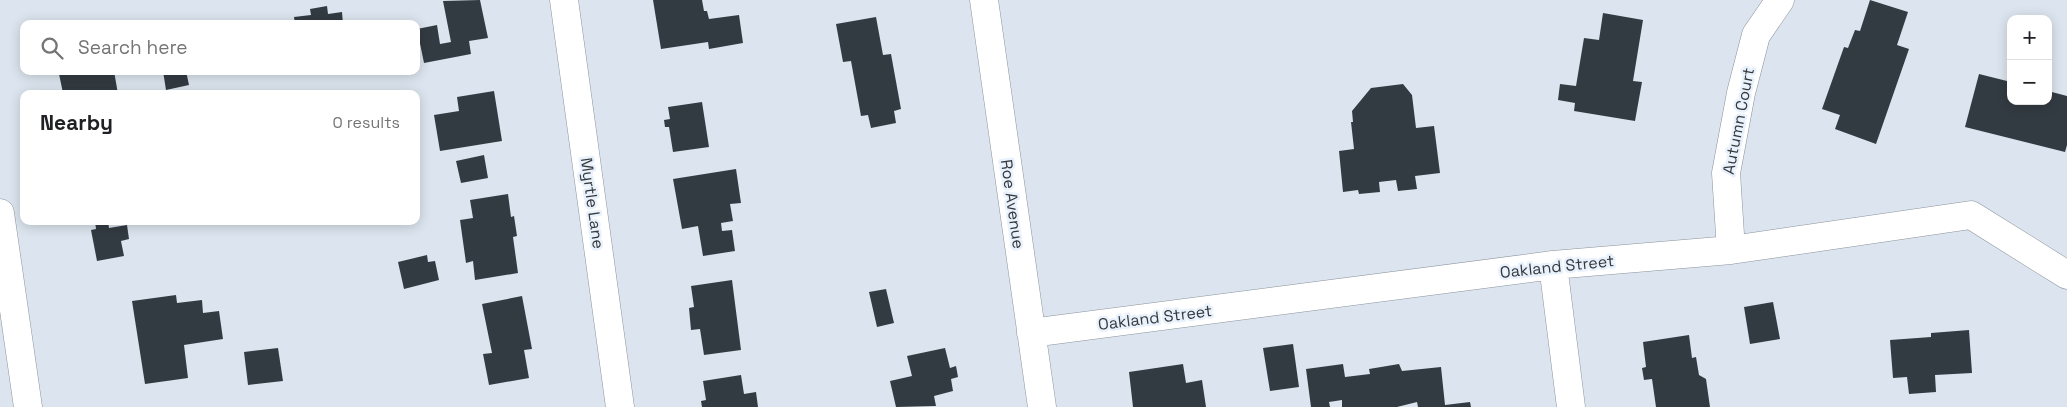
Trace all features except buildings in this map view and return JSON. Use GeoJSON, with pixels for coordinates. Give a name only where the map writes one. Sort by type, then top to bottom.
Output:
{"type":"FeatureCollection","features":[{"type":"Feature","properties":{"kind":"street","name":"Myrtle Lane"},"geometry":{"type":"LineString","coordinates":[[564,0],[620,407]]}},
{"type":"Feature","properties":{"kind":"street","name":"Roe Avenue"},"geometry":{"type":"LineString","coordinates":[[984,0],[1042,407]]}},
{"type":"Feature","properties":{"kind":"street","name":"Autumn Court"},"geometry":{"type":"LineString","coordinates":[[1731,250],[1726,173],[1739,102],[1756,35],[1780,0]]}},
{"type":"Feature","properties":{"kind":"street"},"geometry":{"type":"LineString","coordinates":[[0,213],[28,407]]}},
{"type":"Feature","properties":{"kind":"street","name":"Oakland Street"},"geometry":{"type":"LineString","coordinates":[[1031,333],[1553,265],[1731,250],[1971,215],[2067,275]]}},
{"type":"Feature","properties":{"kind":"street"},"geometry":{"type":"LineString","coordinates":[[1553,265],[1571,407]]}}]}
